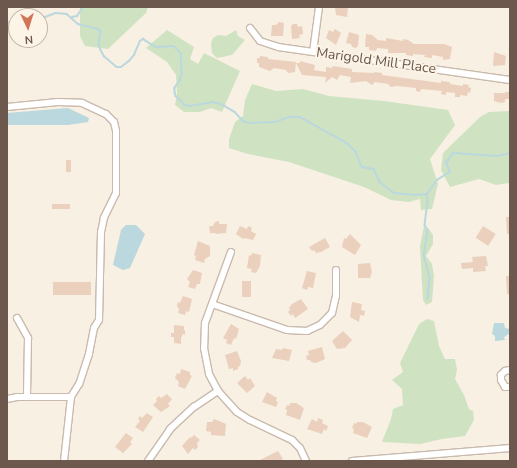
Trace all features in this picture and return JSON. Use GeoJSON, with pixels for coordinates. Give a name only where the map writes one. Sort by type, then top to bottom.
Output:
{"type":"FeatureCollection","features":[{"type":"Feature","properties":{"kind":"street"},"geometry":{"type":"LineString","coordinates":[[313,52],[319,7]]}},
{"type":"Feature","properties":{"kind":"street","name":"Marigold Mill Place"},"geometry":{"type":"LineString","coordinates":[[250,28],[255,37],[268,45],[510,80]]}},
{"type":"Feature","properties":{"kind":"street"},"geometry":{"type":"LineString","coordinates":[[7,107],[58,102],[82,103],[106,114],[114,122],[116,131],[116,193],[102,227],[99,320],[94,328],[89,354],[79,384],[71,397],[64,461]]}},
{"type":"Feature","properties":{"kind":"street"},"geometry":{"type":"LineString","coordinates":[[230,252],[206,323],[204,348],[209,374],[218,391],[231,406],[243,416],[292,440],[300,448],[306,461]]}},
{"type":"Feature","properties":{"kind":"street"},"geometry":{"type":"LineString","coordinates":[[212,304],[287,330],[307,331],[320,325],[331,315],[336,296],[336,270]]}},
{"type":"Feature","properties":{"kind":"street"},"geometry":{"type":"LineString","coordinates":[[17,318],[28,338],[27,397]]}},
{"type":"Feature","properties":{"kind":"street"},"geometry":{"type":"LineString","coordinates":[[510,370],[505,371],[501,380],[505,387],[510,387]]}},
{"type":"Feature","properties":{"kind":"street"},"geometry":{"type":"LineString","coordinates":[[148,461],[170,429],[196,406],[218,391]]}},
{"type":"Feature","properties":{"kind":"street"},"geometry":{"type":"LineString","coordinates":[[7,399],[27,397],[71,397]]}},
{"type":"Feature","properties":{"kind":"street"},"geometry":{"type":"LineString","coordinates":[[352,461],[510,448]]}},
{"type":"Feature","properties":{"kind":"green space"},"geometry":{"type":"Polygon","coordinates":[[[80,7],[148,7],[146,13],[108,49],[85,46],[80,36],[80,7]]]}},
{"type":"Feature","properties":{"kind":"green space"},"geometry":{"type":"Polygon","coordinates":[[[167,30],[194,47],[190,59],[198,64],[204,53],[240,71],[222,112],[211,108],[200,112],[184,112],[175,105],[177,94],[176,75],[167,62],[146,48],[167,30]]]}},
{"type":"Feature","properties":{"kind":"green space"},"geometry":{"type":"Polygon","coordinates":[[[236,30],[238,36],[245,40],[232,55],[217,58],[212,53],[211,43],[213,38],[218,35],[226,36],[236,30]]]}},
{"type":"Feature","properties":{"kind":"green space"},"geometry":{"type":"Polygon","coordinates":[[[252,84],[276,91],[303,89],[329,96],[384,101],[448,110],[455,125],[430,159],[438,184],[432,209],[421,210],[420,199],[409,202],[391,200],[364,187],[289,162],[248,154],[229,148],[229,139],[235,122],[243,116],[245,100],[252,84]]]}},
{"type":"Feature","properties":{"kind":"green space"},"geometry":{"type":"Polygon","coordinates":[[[510,111],[510,183],[496,185],[479,179],[450,187],[441,170],[443,153],[480,117],[489,112],[510,111]]]}},
{"type":"Feature","properties":{"kind":"green space"},"geometry":{"type":"Polygon","coordinates":[[[424,226],[428,228],[433,235],[433,244],[426,256],[432,264],[434,276],[432,302],[426,305],[423,300],[420,246],[424,226]]]}},
{"type":"Feature","properties":{"kind":"green space"},"geometry":{"type":"Polygon","coordinates":[[[427,319],[434,321],[439,346],[445,359],[455,359],[457,370],[455,379],[464,395],[469,409],[473,411],[474,420],[465,436],[420,444],[382,442],[391,419],[393,409],[403,405],[402,389],[392,380],[403,372],[400,363],[419,324],[427,319]]]}},
{"type":"Feature","properties":{"kind":"water"},"geometry":{"type":"Polygon","coordinates":[[[68,108],[89,118],[88,122],[68,125],[7,125],[7,113],[68,108]]]}},
{"type":"Feature","properties":{"kind":"water"},"geometry":{"type":"Polygon","coordinates":[[[126,225],[136,225],[145,234],[130,268],[123,270],[113,265],[121,230],[126,225]]]}},
{"type":"Feature","properties":{"kind":"water"},"geometry":{"type":"Polygon","coordinates":[[[494,323],[504,323],[505,328],[510,329],[510,333],[504,337],[505,340],[495,341],[495,336],[492,334],[494,323]]]}},
{"type":"Feature","properties":{"kind":"building"},"geometry":{"type":"Polygon","coordinates":[[[335,7],[348,7],[347,17],[336,15],[335,7]]]}},
{"type":"Feature","properties":{"kind":"building"},"geometry":{"type":"Polygon","coordinates":[[[279,22],[284,23],[283,36],[271,36],[272,25],[276,25],[279,22]]]}},
{"type":"Feature","properties":{"kind":"building"},"geometry":{"type":"Polygon","coordinates":[[[293,24],[297,24],[298,27],[302,26],[303,34],[299,35],[300,38],[292,39],[291,26],[293,24]]]}},
{"type":"Feature","properties":{"kind":"building"},"geometry":{"type":"Polygon","coordinates":[[[335,29],[341,33],[336,45],[326,38],[329,30],[333,32],[335,29]]]}},
{"type":"Feature","properties":{"kind":"building"},"geometry":{"type":"Polygon","coordinates":[[[349,32],[359,35],[358,46],[356,48],[352,47],[351,44],[346,43],[349,32]]]}},
{"type":"Feature","properties":{"kind":"building"},"geometry":{"type":"Polygon","coordinates":[[[366,34],[372,35],[378,40],[386,41],[386,38],[403,41],[403,39],[414,44],[444,44],[452,47],[450,59],[443,60],[443,57],[432,55],[432,58],[424,57],[425,55],[413,54],[413,56],[406,55],[406,53],[388,53],[388,49],[377,48],[376,51],[369,50],[369,47],[365,47],[366,34]]]}},
{"type":"Feature","properties":{"kind":"building"},"geometry":{"type":"Polygon","coordinates":[[[494,52],[506,56],[505,65],[493,66],[494,52]]]}},
{"type":"Feature","properties":{"kind":"building"},"geometry":{"type":"Polygon","coordinates":[[[260,56],[268,57],[268,59],[296,62],[295,72],[288,73],[286,70],[274,68],[270,71],[259,67],[257,58],[260,58],[260,56]]]}},
{"type":"Feature","properties":{"kind":"building"},"geometry":{"type":"Polygon","coordinates":[[[300,61],[315,65],[314,70],[326,72],[326,67],[332,68],[333,66],[352,69],[352,72],[375,72],[382,73],[382,75],[441,83],[441,81],[450,82],[450,84],[463,86],[463,84],[469,85],[468,87],[471,88],[470,93],[468,92],[467,96],[460,95],[460,97],[455,97],[455,93],[446,92],[446,95],[441,94],[442,91],[421,89],[420,92],[416,91],[416,88],[397,86],[391,87],[388,84],[375,82],[372,85],[366,81],[350,83],[351,77],[340,75],[337,80],[332,77],[325,83],[326,77],[302,75],[296,63],[300,63],[300,61]]]}},
{"type":"Feature","properties":{"kind":"building"},"geometry":{"type":"Polygon","coordinates":[[[510,92],[510,99],[505,99],[505,102],[501,103],[494,101],[494,93],[510,92]]]}},
{"type":"Feature","properties":{"kind":"building"},"geometry":{"type":"Polygon","coordinates":[[[66,160],[71,160],[71,172],[66,172],[66,160]]]}},
{"type":"Feature","properties":{"kind":"building"},"geometry":{"type":"Polygon","coordinates":[[[52,204],[70,204],[70,209],[52,209],[52,204]]]}},
{"type":"Feature","properties":{"kind":"building"},"geometry":{"type":"Polygon","coordinates":[[[506,217],[510,217],[510,234],[507,234],[506,217]]]}},
{"type":"Feature","properties":{"kind":"building"},"geometry":{"type":"Polygon","coordinates":[[[219,221],[219,224],[227,224],[226,233],[210,233],[209,226],[213,226],[215,222],[219,221]]]}},
{"type":"Feature","properties":{"kind":"building"},"geometry":{"type":"Polygon","coordinates":[[[240,226],[247,229],[248,226],[252,228],[251,231],[256,234],[253,240],[243,239],[236,234],[240,226]]]}},
{"type":"Feature","properties":{"kind":"building"},"geometry":{"type":"Polygon","coordinates":[[[483,226],[496,234],[488,246],[476,238],[483,226]]]}},
{"type":"Feature","properties":{"kind":"building"},"geometry":{"type":"Polygon","coordinates":[[[350,234],[361,245],[355,255],[342,247],[344,238],[346,239],[350,234]]]}},
{"type":"Feature","properties":{"kind":"building"},"geometry":{"type":"Polygon","coordinates":[[[325,238],[330,247],[321,252],[316,253],[314,250],[312,251],[309,247],[325,238]]]}},
{"type":"Feature","properties":{"kind":"building"},"geometry":{"type":"Polygon","coordinates":[[[198,241],[210,246],[210,256],[205,259],[204,263],[195,260],[196,256],[194,255],[198,241]]]}},
{"type":"Feature","properties":{"kind":"building"},"geometry":{"type":"Polygon","coordinates":[[[252,253],[261,255],[260,266],[256,273],[251,272],[252,269],[247,268],[249,255],[251,256],[252,253]]]}},
{"type":"Feature","properties":{"kind":"building"},"geometry":{"type":"Polygon","coordinates":[[[486,256],[488,266],[485,266],[486,271],[473,272],[473,268],[462,269],[461,263],[473,262],[472,257],[486,256]]]}},
{"type":"Feature","properties":{"kind":"building"},"geometry":{"type":"Polygon","coordinates":[[[370,263],[372,272],[370,278],[358,278],[358,264],[370,263]]]}},
{"type":"Feature","properties":{"kind":"building"},"geometry":{"type":"Polygon","coordinates":[[[193,270],[202,273],[200,284],[197,284],[195,289],[188,287],[190,282],[187,279],[193,270]]]}},
{"type":"Feature","properties":{"kind":"building"},"geometry":{"type":"Polygon","coordinates":[[[307,271],[316,273],[313,288],[308,287],[307,290],[302,288],[307,271]]]}},
{"type":"Feature","properties":{"kind":"building"},"geometry":{"type":"Polygon","coordinates":[[[506,276],[510,276],[510,294],[507,294],[506,276]]]}},
{"type":"Feature","properties":{"kind":"building"},"geometry":{"type":"Polygon","coordinates":[[[242,281],[251,281],[251,297],[242,297],[242,281]]]}},
{"type":"Feature","properties":{"kind":"building"},"geometry":{"type":"Polygon","coordinates":[[[53,282],[91,282],[91,295],[53,295],[53,282]]]}},
{"type":"Feature","properties":{"kind":"building"},"geometry":{"type":"Polygon","coordinates":[[[183,296],[192,299],[189,312],[186,311],[185,315],[178,313],[179,309],[177,306],[178,302],[180,303],[183,296]]]}},
{"type":"Feature","properties":{"kind":"building"},"geometry":{"type":"Polygon","coordinates":[[[301,299],[308,309],[295,318],[293,314],[291,316],[288,312],[290,310],[289,308],[292,304],[301,299]]]}},
{"type":"Feature","properties":{"kind":"building"},"geometry":{"type":"Polygon","coordinates":[[[352,302],[362,304],[361,310],[365,311],[364,316],[360,315],[359,322],[350,317],[352,302]]]}},
{"type":"Feature","properties":{"kind":"building"},"geometry":{"type":"Polygon","coordinates":[[[231,324],[239,329],[236,339],[234,338],[231,345],[226,343],[227,340],[223,338],[231,324]]]}},
{"type":"Feature","properties":{"kind":"building"},"geometry":{"type":"Polygon","coordinates":[[[174,325],[184,326],[185,335],[183,334],[181,338],[181,344],[174,343],[174,337],[171,337],[171,333],[174,333],[174,325]]]}},
{"type":"Feature","properties":{"kind":"building"},"geometry":{"type":"Polygon","coordinates":[[[343,331],[352,340],[345,348],[337,349],[332,341],[343,331]]]}},
{"type":"Feature","properties":{"kind":"building"},"geometry":{"type":"Polygon","coordinates":[[[322,347],[325,359],[316,363],[307,360],[306,356],[309,355],[308,351],[322,347]]]}},
{"type":"Feature","properties":{"kind":"building"},"geometry":{"type":"Polygon","coordinates":[[[283,348],[292,350],[289,361],[272,358],[276,349],[282,350],[283,348]]]}},
{"type":"Feature","properties":{"kind":"building"},"geometry":{"type":"Polygon","coordinates":[[[237,351],[241,361],[240,366],[238,369],[233,371],[233,368],[229,369],[225,355],[237,351]]]}},
{"type":"Feature","properties":{"kind":"building"},"geometry":{"type":"Polygon","coordinates":[[[181,369],[190,372],[190,375],[192,376],[185,389],[178,386],[179,382],[175,378],[177,373],[180,374],[181,369]]]}},
{"type":"Feature","properties":{"kind":"building"},"geometry":{"type":"Polygon","coordinates":[[[245,376],[248,380],[250,378],[255,386],[247,393],[237,383],[245,376]]]}},
{"type":"Feature","properties":{"kind":"building"},"geometry":{"type":"Polygon","coordinates":[[[267,392],[277,398],[276,401],[278,402],[276,407],[262,402],[267,392]]]}},
{"type":"Feature","properties":{"kind":"building"},"geometry":{"type":"Polygon","coordinates":[[[167,394],[172,399],[168,404],[170,406],[161,412],[153,405],[159,396],[161,398],[167,394]]]}},
{"type":"Feature","properties":{"kind":"building"},"geometry":{"type":"Polygon","coordinates":[[[290,403],[296,403],[304,408],[300,420],[286,415],[287,410],[285,409],[290,403]]]}},
{"type":"Feature","properties":{"kind":"building"},"geometry":{"type":"Polygon","coordinates":[[[147,413],[153,417],[143,432],[135,427],[140,421],[138,419],[140,416],[142,418],[147,413]]]}},
{"type":"Feature","properties":{"kind":"building"},"geometry":{"type":"Polygon","coordinates":[[[318,418],[323,420],[322,423],[328,426],[326,431],[324,429],[322,434],[307,429],[312,419],[317,422],[318,418]]]}},
{"type":"Feature","properties":{"kind":"building"},"geometry":{"type":"Polygon","coordinates":[[[214,419],[226,424],[225,436],[211,435],[211,432],[206,431],[207,422],[212,422],[214,419]]]}},
{"type":"Feature","properties":{"kind":"building"},"geometry":{"type":"Polygon","coordinates":[[[357,422],[363,422],[372,427],[367,438],[353,433],[354,429],[352,428],[354,423],[356,424],[357,422]]]}},
{"type":"Feature","properties":{"kind":"building"},"geometry":{"type":"Polygon","coordinates":[[[126,433],[133,438],[130,442],[132,444],[123,453],[115,447],[126,433]]]}},
{"type":"Feature","properties":{"kind":"building"},"geometry":{"type":"Polygon","coordinates":[[[194,435],[200,440],[197,443],[198,447],[195,450],[193,448],[188,454],[182,446],[190,437],[191,438],[194,435]]]}},
{"type":"Feature","properties":{"kind":"building"},"geometry":{"type":"Polygon","coordinates":[[[278,451],[283,459],[279,461],[258,461],[278,451]]]}},
{"type":"Feature","properties":{"kind":"waterway"},"geometry":{"type":"LineString","coordinates":[[72,17],[77,16],[83,7]]}},
{"type":"Feature","properties":{"kind":"waterway"},"geometry":{"type":"LineString","coordinates":[[48,16],[56,13],[67,14],[78,24],[101,31],[99,44],[101,50],[104,56],[117,67],[121,67],[129,61],[134,55],[140,41],[143,39],[156,47],[174,46],[181,53],[182,74],[180,81],[175,88],[175,92],[176,96],[185,105],[190,106],[213,102],[221,104],[235,112],[243,121],[249,123],[275,122],[289,117],[300,117],[347,143],[356,152],[362,167],[374,169],[380,182],[394,193],[415,195],[427,194],[437,180],[450,172],[446,163],[453,153],[497,156],[510,153]]}},
{"type":"Feature","properties":{"kind":"waterway"},"geometry":{"type":"LineString","coordinates":[[427,194],[428,201],[425,225],[428,231],[424,255],[430,277],[428,299]]}}]}
